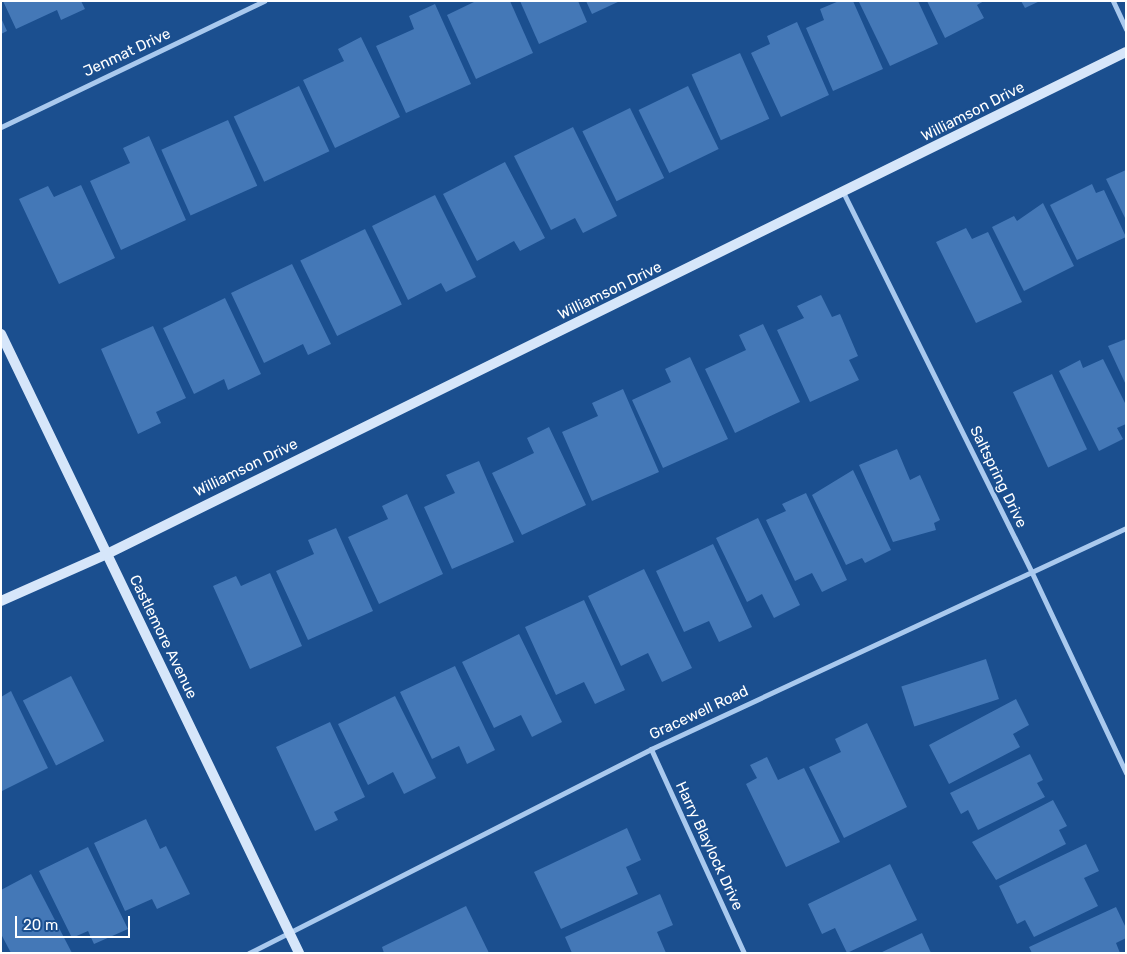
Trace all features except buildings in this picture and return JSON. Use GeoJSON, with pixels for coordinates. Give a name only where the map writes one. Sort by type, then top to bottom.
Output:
{"type":"FeatureCollection","features":[{"type":"Feature","properties":{"kind":"street","name":"Jenmat Drive"},"geometry":{"type":"LineString","coordinates":[[1,126],[264,1]]}},
{"type":"Feature","properties":{"kind":"street"},"geometry":{"type":"LineString","coordinates":[[1113,1],[1126,29]]}},
{"type":"Feature","properties":{"kind":"street","name":"Williamson Drive"},"geometry":{"type":"LineString","coordinates":[[1,601],[107,554],[844,194],[1126,52]]}},
{"type":"Feature","properties":{"kind":"street","name":"Saltspring Drive"},"geometry":{"type":"LineString","coordinates":[[844,194],[1032,572],[1126,773]]}},
{"type":"Feature","properties":{"kind":"street","name":"Castlemore Avenue"},"geometry":{"type":"LineString","coordinates":[[1,334],[298,953]]}},
{"type":"Feature","properties":{"kind":"street","name":"Gracewell Road"},"geometry":{"type":"LineString","coordinates":[[249,953],[288,930],[651,749],[1126,528]]}},
{"type":"Feature","properties":{"kind":"street","name":"Harry Blaylock Drive"},"geometry":{"type":"LineString","coordinates":[[651,749],[744,953]]}}]}
